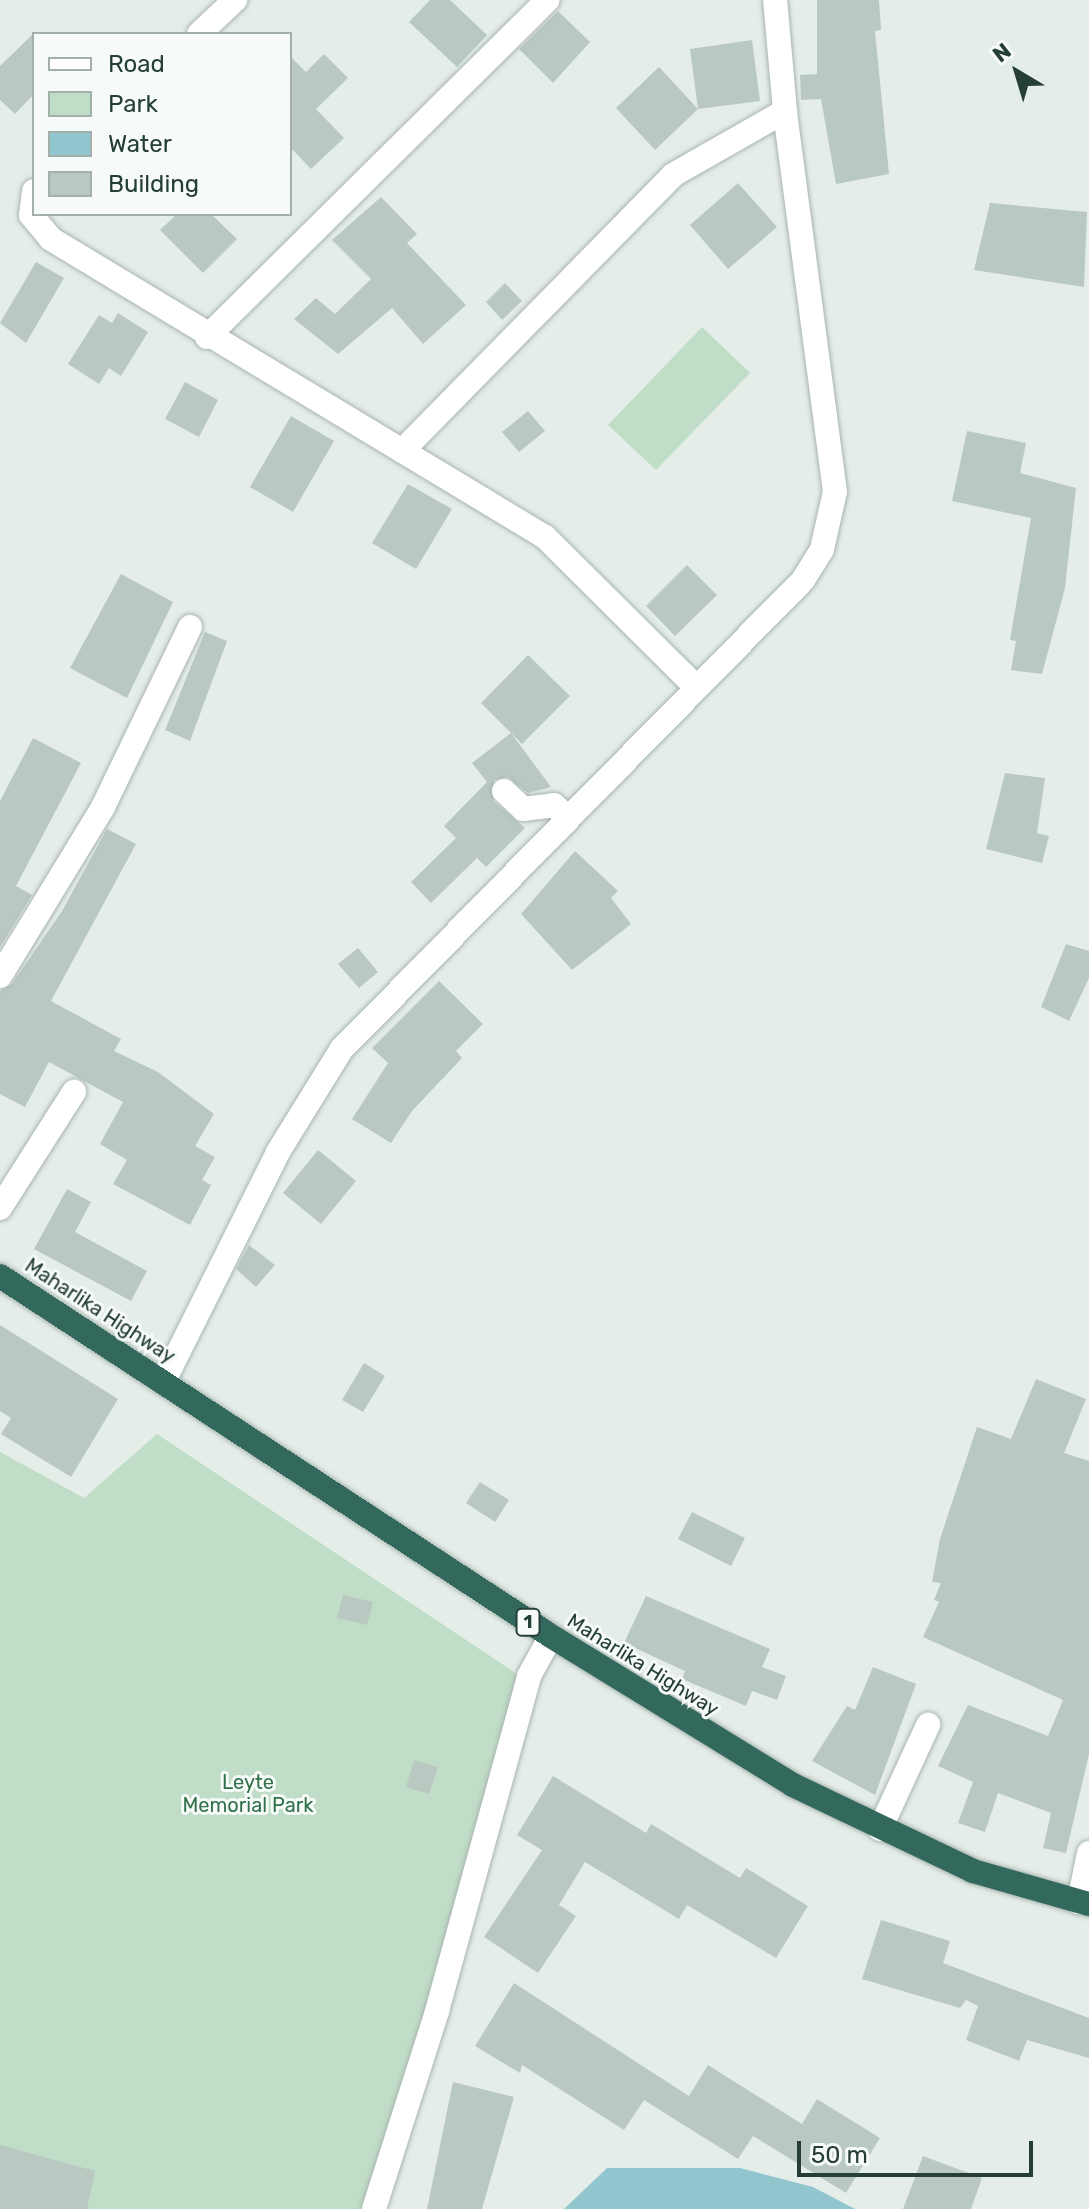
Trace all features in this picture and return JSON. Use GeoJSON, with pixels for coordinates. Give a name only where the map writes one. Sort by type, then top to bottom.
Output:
{"type":"FeatureCollection","features":[{"type":"Feature","properties":{"kind":"highway","name":"Maharlika Highway"},"geometry":{"type":"LineString","coordinates":[[0,1276],[551,1636],[793,1785],[973,1871],[1084,1903]]}},
{"type":"Feature","properties":{"kind":"street"},"geometry":{"type":"LineString","coordinates":[[201,32],[235,0]]}},
{"type":"Feature","properties":{"kind":"street"},"geometry":{"type":"LineString","coordinates":[[207,337],[548,0]]}},
{"type":"Feature","properties":{"kind":"street"},"geometry":{"type":"LineString","coordinates":[[164,1381],[278,1152],[341,1050],[695,686],[803,580],[831,525],[833,477],[785,111],[775,0]]}},
{"type":"Feature","properties":{"kind":"street"},"geometry":{"type":"LineString","coordinates":[[402,451],[673,175],[785,111]]}},
{"type":"Feature","properties":{"kind":"street"},"geometry":{"type":"LineString","coordinates":[[32,207],[31,215],[51,239],[207,337],[545,537],[695,686]]}},
{"type":"Feature","properties":{"kind":"street"},"geometry":{"type":"LineString","coordinates":[[0,976],[103,807],[190,627]]}},
{"type":"Feature","properties":{"kind":"street"},"geometry":{"type":"LineString","coordinates":[[504,791],[523,809],[554,805],[567,817]]}},
{"type":"Feature","properties":{"kind":"street"},"geometry":{"type":"LineString","coordinates":[[0,1208],[74,1092]]}},
{"type":"Feature","properties":{"kind":"street"},"geometry":{"type":"LineString","coordinates":[[374,2209],[437,2011],[529,1676],[551,1636]]}},
{"type":"Feature","properties":{"kind":"street"},"geometry":{"type":"LineString","coordinates":[[880,1829],[928,1725]]}},
{"type":"Feature","properties":{"kind":"street"},"geometry":{"type":"LineString","coordinates":[[1084,1903],[1089,1853]]}},
{"type":"Feature","properties":{"kind":"green space"},"geometry":{"type":"Polygon","coordinates":[[[702,327],[750,373],[656,470],[608,425],[702,327]]]}},
{"type":"Feature","properties":{"kind":"green space","name":"Leyte Memorial Park"},"geometry":{"type":"Polygon","coordinates":[[[157,1434],[538,1688],[381,2209],[0,2209],[0,1452],[84,1498],[157,1434]]]}},
{"type":"Feature","properties":{"kind":"water"},"geometry":{"type":"Polygon","coordinates":[[[607,2168],[740,2168],[813,2187],[855,2209],[564,2209],[607,2168]]]}},
{"type":"Feature","properties":{"kind":"building"},"geometry":{"type":"Polygon","coordinates":[[[430,0],[450,0],[487,35],[457,67],[409,22],[430,0]]]}},
{"type":"Feature","properties":{"kind":"building"},"geometry":{"type":"Polygon","coordinates":[[[817,0],[879,0],[881,30],[875,31],[889,174],[836,184],[821,99],[801,100],[800,75],[817,74],[817,0]]]}},
{"type":"Feature","properties":{"kind":"building"},"geometry":{"type":"Polygon","coordinates":[[[558,11],[590,42],[553,83],[519,49],[558,11]]]}},
{"type":"Feature","properties":{"kind":"building"},"geometry":{"type":"Polygon","coordinates":[[[32,35],[32,96],[15,114],[0,100],[0,66],[32,35]]]}},
{"type":"Feature","properties":{"kind":"building"},"geometry":{"type":"Polygon","coordinates":[[[752,40],[760,101],[698,109],[690,49],[752,40]]]}},
{"type":"Feature","properties":{"kind":"building"},"geometry":{"type":"Polygon","coordinates":[[[324,54],[348,78],[316,109],[344,138],[311,169],[292,149],[292,58],[306,72],[324,54]]]}},
{"type":"Feature","properties":{"kind":"building"},"geometry":{"type":"Polygon","coordinates":[[[659,67],[698,109],[655,150],[616,108],[659,67]]]}},
{"type":"Feature","properties":{"kind":"building"},"geometry":{"type":"Polygon","coordinates":[[[738,183],[777,227],[728,269],[690,225],[738,183]]]}},
{"type":"Feature","properties":{"kind":"building"},"geometry":{"type":"Polygon","coordinates":[[[381,197],[417,234],[407,243],[466,305],[423,344],[392,308],[338,354],[294,319],[316,298],[335,314],[371,279],[332,240],[381,197]]]}},
{"type":"Feature","properties":{"kind":"building"},"geometry":{"type":"Polygon","coordinates":[[[990,203],[1087,212],[1084,287],[974,270],[990,203]]]}},
{"type":"Feature","properties":{"kind":"building"},"geometry":{"type":"Polygon","coordinates":[[[175,216],[213,216],[237,239],[203,273],[160,230],[175,216]]]}},
{"type":"Feature","properties":{"kind":"building"},"geometry":{"type":"Polygon","coordinates":[[[36,262],[64,278],[26,343],[0,323],[36,262]]]}},
{"type":"Feature","properties":{"kind":"building"},"geometry":{"type":"Polygon","coordinates":[[[505,283],[522,301],[502,320],[486,302],[505,283]]]}},
{"type":"Feature","properties":{"kind":"building"},"geometry":{"type":"Polygon","coordinates":[[[118,313],[148,332],[121,376],[109,368],[99,384],[68,364],[99,315],[112,323],[118,313]]]}},
{"type":"Feature","properties":{"kind":"building"},"geometry":{"type":"Polygon","coordinates":[[[185,382],[218,400],[199,437],[165,419],[185,382]]]}},
{"type":"Feature","properties":{"kind":"building"},"geometry":{"type":"Polygon","coordinates":[[[528,411],[545,431],[519,452],[502,432],[528,411]]]}},
{"type":"Feature","properties":{"kind":"building"},"geometry":{"type":"Polygon","coordinates":[[[291,416],[334,441],[293,512],[250,487],[291,416]]]}},
{"type":"Feature","properties":{"kind":"building"},"geometry":{"type":"Polygon","coordinates":[[[967,431],[1026,443],[1020,473],[1076,488],[1065,588],[1042,674],[1011,670],[1016,641],[1010,640],[1031,518],[952,501],[967,431]]]}},
{"type":"Feature","properties":{"kind":"building"},"geometry":{"type":"Polygon","coordinates":[[[408,484],[452,509],[416,569],[372,543],[408,484]]]}},
{"type":"Feature","properties":{"kind":"building"},"geometry":{"type":"Polygon","coordinates":[[[687,565],[717,595],[675,636],[646,606],[687,565]]]}},
{"type":"Feature","properties":{"kind":"building"},"geometry":{"type":"Polygon","coordinates":[[[121,574],[173,602],[127,698],[70,668],[121,574]]]}},
{"type":"Feature","properties":{"kind":"building"},"geometry":{"type":"Polygon","coordinates":[[[205,632],[227,641],[190,741],[165,730],[205,632]]]}},
{"type":"Feature","properties":{"kind":"building"},"geometry":{"type":"Polygon","coordinates":[[[528,655],[570,696],[522,744],[481,703],[528,655]]]}},
{"type":"Feature","properties":{"kind":"building"},"geometry":{"type":"Polygon","coordinates":[[[511,733],[551,787],[528,793],[508,777],[494,780],[493,801],[525,828],[486,867],[477,858],[431,903],[411,882],[456,838],[444,826],[487,782],[472,763],[511,733]]]}},
{"type":"Feature","properties":{"kind":"building"},"geometry":{"type":"Polygon","coordinates":[[[33,738],[81,763],[16,886],[32,895],[0,947],[0,801],[33,738]]]}},
{"type":"Feature","properties":{"kind":"building"},"geometry":{"type":"Polygon","coordinates":[[[1005,773],[1045,778],[1037,833],[1049,836],[1042,863],[986,849],[1005,773]]]}},
{"type":"Feature","properties":{"kind":"building"},"geometry":{"type":"Polygon","coordinates":[[[107,829],[136,844],[51,1001],[121,1039],[114,1051],[158,1072],[214,1114],[195,1146],[215,1157],[202,1180],[211,1185],[190,1225],[113,1184],[127,1160],[100,1144],[123,1102],[49,1062],[25,1107],[0,1094],[0,991],[12,984],[62,911],[107,829]]]}},
{"type":"Feature","properties":{"kind":"building"},"geometry":{"type":"Polygon","coordinates":[[[575,851],[618,891],[611,898],[631,924],[572,970],[521,914],[575,851]]]}},
{"type":"Feature","properties":{"kind":"building"},"geometry":{"type":"Polygon","coordinates":[[[1066,944],[1089,951],[1089,978],[1069,1021],[1041,1007],[1066,944]]]}},
{"type":"Feature","properties":{"kind":"building"},"geometry":{"type":"Polygon","coordinates":[[[358,948],[378,972],[359,988],[338,964],[358,948]]]}},
{"type":"Feature","properties":{"kind":"building"},"geometry":{"type":"Polygon","coordinates":[[[439,981],[483,1024],[456,1051],[462,1058],[412,1111],[391,1143],[352,1119],[388,1063],[372,1048],[439,981]]]}},
{"type":"Feature","properties":{"kind":"building"},"geometry":{"type":"Polygon","coordinates":[[[318,1150],[356,1181],[321,1224],[283,1193],[318,1150]]]}},
{"type":"Feature","properties":{"kind":"building"},"geometry":{"type":"Polygon","coordinates":[[[67,1189],[91,1202],[75,1232],[147,1271],[131,1301],[34,1249],[67,1189]]]}},
{"type":"Feature","properties":{"kind":"building"},"geometry":{"type":"Polygon","coordinates":[[[249,1245],[275,1265],[256,1287],[236,1269],[249,1245]]]}},
{"type":"Feature","properties":{"kind":"building"},"geometry":{"type":"Polygon","coordinates":[[[0,1325],[118,1399],[71,1477],[1,1434],[11,1418],[0,1411],[0,1325]]]}},
{"type":"Feature","properties":{"kind":"building"},"geometry":{"type":"Polygon","coordinates":[[[364,1363],[385,1376],[363,1412],[342,1400],[364,1363]]]}},
{"type":"Feature","properties":{"kind":"building"},"geometry":{"type":"Polygon","coordinates":[[[1036,1379],[1086,1399],[1064,1453],[1089,1461],[1089,1754],[1066,1853],[1043,1848],[1051,1813],[998,1793],[985,1832],[958,1823],[973,1782],[938,1766],[968,1705],[1048,1736],[1063,1700],[923,1637],[939,1602],[934,1600],[941,1583],[932,1582],[940,1539],[977,1427],[1011,1439],[1036,1379]]]}},
{"type":"Feature","properties":{"kind":"building"},"geometry":{"type":"Polygon","coordinates":[[[480,1482],[509,1500],[495,1522],[466,1503],[480,1482]]]}},
{"type":"Feature","properties":{"kind":"building"},"geometry":{"type":"Polygon","coordinates":[[[692,1512],[745,1538],[731,1566],[678,1539],[692,1512]]]}},
{"type":"Feature","properties":{"kind":"building"},"geometry":{"type":"Polygon","coordinates":[[[343,1595],[373,1602],[367,1625],[337,1618],[343,1595]]]}},
{"type":"Feature","properties":{"kind":"building"},"geometry":{"type":"Polygon","coordinates":[[[646,1596],[770,1649],[762,1667],[786,1676],[777,1700],[752,1691],[746,1706],[682,1679],[685,1671],[624,1643],[646,1596]]]}},
{"type":"Feature","properties":{"kind":"building"},"geometry":{"type":"Polygon","coordinates":[[[873,1667],[916,1684],[875,1795],[812,1761],[847,1706],[855,1710],[873,1667]]]}},
{"type":"Feature","properties":{"kind":"building"},"geometry":{"type":"Polygon","coordinates":[[[414,1760],[438,1767],[429,1794],[406,1787],[414,1760]]]}},
{"type":"Feature","properties":{"kind":"building"},"geometry":{"type":"Polygon","coordinates":[[[553,1776],[646,1833],[651,1824],[740,1878],[746,1868],[808,1906],[776,1958],[687,1905],[679,1919],[585,1862],[559,1905],[576,1916],[538,1973],[484,1937],[542,1850],[517,1835],[553,1776]]]}},
{"type":"Feature","properties":{"kind":"building"},"geometry":{"type":"Polygon","coordinates":[[[881,1920],[950,1941],[943,1963],[1089,2018],[1089,2058],[1027,2040],[1019,2061],[966,2040],[978,2006],[966,2000],[960,2008],[862,1979],[881,1920]]]}},
{"type":"Feature","properties":{"kind":"building"},"geometry":{"type":"Polygon","coordinates":[[[514,1983],[689,2096],[708,2065],[802,2124],[817,2099],[880,2138],[846,2193],[753,2136],[738,2159],[644,2100],[624,2130],[522,2065],[520,2073],[475,2046],[514,1983]]]}},
{"type":"Feature","properties":{"kind":"building"},"geometry":{"type":"Polygon","coordinates":[[[453,2082],[514,2097],[482,2209],[427,2209],[453,2082]]]}},
{"type":"Feature","properties":{"kind":"building"},"geometry":{"type":"Polygon","coordinates":[[[0,2145],[95,2171],[87,2209],[0,2209],[0,2145]]]}},
{"type":"Feature","properties":{"kind":"building"},"geometry":{"type":"Polygon","coordinates":[[[923,2156],[982,2178],[971,2209],[903,2209],[923,2156]]]}}]}
